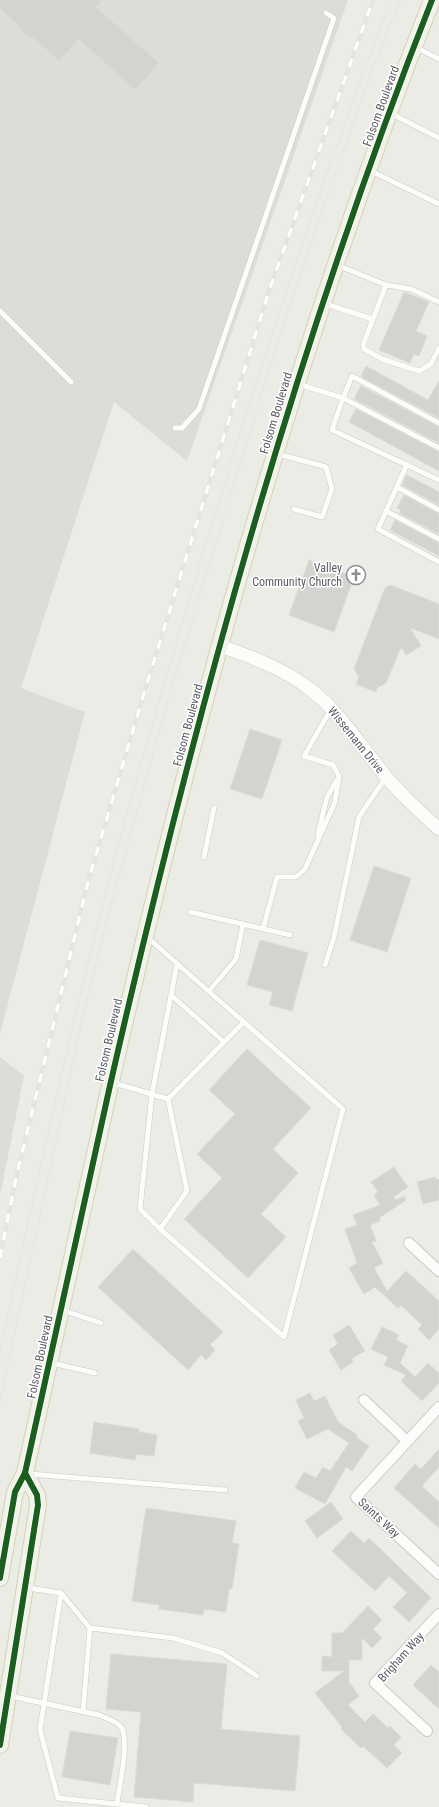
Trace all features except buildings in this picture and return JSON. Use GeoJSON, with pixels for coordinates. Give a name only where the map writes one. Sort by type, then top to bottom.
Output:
{"type":"FeatureCollection","features":[{"type":"Feature","properties":{"kind":"main road","name":"Folsom Boulevard"},"geometry":{"type":"LineString","coordinates":[[0,1578],[15,1492],[25,1473],[111,1082],[146,936],[220,646],[296,384],[389,112],[432,0]]}},
{"type":"Feature","properties":{"kind":"main road"},"geometry":{"type":"LineString","coordinates":[[0,1745],[38,1505],[37,1495],[25,1473]]}},
{"type":"Feature","properties":{"kind":"street","name":"Wissemann Drive"},"geometry":{"type":"LineString","coordinates":[[220,646],[270,664],[309,688],[332,708],[386,776],[406,798],[439,829]]}},
{"type":"Feature","properties":{"kind":"street"},"geometry":{"type":"LineString","coordinates":[[409,1243],[439,1271]]}},
{"type":"Feature","properties":{"kind":"street"},"geometry":{"type":"LineString","coordinates":[[364,1400],[408,1441]]}},
{"type":"Feature","properties":{"kind":"street","name":"Saints Way"},"geometry":{"type":"LineString","coordinates":[[439,1407],[356,1497],[439,1574]]}},
{"type":"Feature","properties":{"kind":"street","name":"Brigham Way"},"geometry":{"type":"LineString","coordinates":[[428,1731],[375,1683],[439,1614]]}},
{"type":"Feature","properties":{"kind":"lane"},"geometry":{"type":"LineString","coordinates":[[175,428],[182,428],[199,409],[334,18],[326,13]]}},
{"type":"Feature","properties":{"kind":"lane"},"geometry":{"type":"LineString","coordinates":[[414,46],[439,59]]}},
{"type":"Feature","properties":{"kind":"lane"},"geometry":{"type":"LineString","coordinates":[[389,112],[439,138]]}},
{"type":"Feature","properties":{"kind":"lane"},"geometry":{"type":"LineString","coordinates":[[369,170],[439,204]]}},
{"type":"Feature","properties":{"kind":"lane"},"geometry":{"type":"LineString","coordinates":[[336,265],[386,284],[411,289],[439,302]]}},
{"type":"Feature","properties":{"kind":"lane"},"geometry":{"type":"LineString","coordinates":[[386,284],[363,345],[364,349],[382,359],[420,371],[431,364],[439,348]]}},
{"type":"Feature","properties":{"kind":"lane"},"geometry":{"type":"LineString","coordinates":[[323,303],[372,319]]}},
{"type":"Feature","properties":{"kind":"lane"},"geometry":{"type":"LineString","coordinates":[[0,311],[71,382]]}},
{"type":"Feature","properties":{"kind":"lane"},"geometry":{"type":"LineString","coordinates":[[439,423],[352,376],[332,430],[439,480]]}},
{"type":"Feature","properties":{"kind":"lane"},"geometry":{"type":"LineString","coordinates":[[296,384],[343,398],[439,448]]}},
{"type":"Feature","properties":{"kind":"lane"},"geometry":{"type":"LineString","coordinates":[[276,453],[326,467],[332,489],[322,517],[294,509]]}},
{"type":"Feature","properties":{"kind":"lane"},"geometry":{"type":"LineString","coordinates":[[407,464],[378,529],[439,562]]}},
{"type":"Feature","properties":{"kind":"lane"},"geometry":{"type":"LineString","coordinates":[[397,487],[439,510]]}},
{"type":"Feature","properties":{"kind":"lane"},"geometry":{"type":"LineString","coordinates":[[386,510],[439,539]]}},
{"type":"Feature","properties":{"kind":"lane"},"geometry":{"type":"LineString","coordinates":[[263,929],[277,877],[296,877],[305,870],[335,802],[339,776],[332,765],[304,756],[332,708]]}},
{"type":"Feature","properties":{"kind":"lane"},"geometry":{"type":"LineString","coordinates":[[315,847],[327,797],[339,776]]}},
{"type":"Feature","properties":{"kind":"lane"},"geometry":{"type":"LineString","coordinates":[[325,965],[334,937],[359,817],[386,776]]}},
{"type":"Feature","properties":{"kind":"lane"},"geometry":{"type":"LineString","coordinates":[[204,856],[214,808]]}},
{"type":"Feature","properties":{"kind":"lane"},"geometry":{"type":"LineString","coordinates":[[190,912],[290,936]]}},
{"type":"Feature","properties":{"kind":"lane"},"geometry":{"type":"LineString","coordinates":[[209,991],[236,959],[243,924]]}},
{"type":"Feature","properties":{"kind":"lane"},"geometry":{"type":"LineString","coordinates":[[146,936],[343,1109],[284,1336],[160,1229],[140,1209],[152,1094],[177,964]]}},
{"type":"Feature","properties":{"kind":"lane"},"geometry":{"type":"LineString","coordinates":[[171,995],[224,1042]]}},
{"type":"Feature","properties":{"kind":"lane"},"geometry":{"type":"LineString","coordinates":[[168,1099],[244,1022]]}},
{"type":"Feature","properties":{"kind":"lane"},"geometry":{"type":"LineString","coordinates":[[111,1082],[168,1099]]}},
{"type":"Feature","properties":{"kind":"lane"},"geometry":{"type":"LineString","coordinates":[[160,1229],[187,1190],[168,1099]]}},
{"type":"Feature","properties":{"kind":"lane"},"geometry":{"type":"LineString","coordinates":[[61,1310],[101,1322]]}},
{"type":"Feature","properties":{"kind":"lane"},"geometry":{"type":"LineString","coordinates":[[49,1362],[96,1373]]}},
{"type":"Feature","properties":{"kind":"lane"},"geometry":{"type":"LineString","coordinates":[[25,1473],[225,1490]]}},
{"type":"Feature","properties":{"kind":"lane"},"geometry":{"type":"LineString","coordinates":[[24,1588],[61,1593],[90,1628],[173,1638],[222,1653],[257,1676]]}},
{"type":"Feature","properties":{"kind":"lane"},"geometry":{"type":"LineString","coordinates":[[61,1593],[40,1730],[58,1798],[146,1807]]}},
{"type":"Feature","properties":{"kind":"lane"},"geometry":{"type":"LineString","coordinates":[[83,1711],[90,1628]]}},
{"type":"Feature","properties":{"kind":"lane"},"geometry":{"type":"LineString","coordinates":[[7,1696],[44,1702],[99,1715],[112,1720],[121,1728],[125,1741],[117,1804]]}},
{"type":"Feature","properties":{"kind":"shaded area"},"geometry":{"type":"Polygon","coordinates":[[[0,0],[348,0],[187,461],[114,402],[21,688],[85,712],[0,1034],[0,0]]]}},
{"type":"Feature","properties":{"kind":"shaded area"},"geometry":{"type":"Polygon","coordinates":[[[0,1057],[24,1076],[0,1196],[0,1057]]]}},
{"type":"Feature","properties":{"kind":"tram line"},"geometry":{"type":"LineString","coordinates":[[0,1352],[75,1016],[112,869],[151,729],[230,467],[280,310],[334,154],[391,0]]}},
{"type":"Feature","properties":{"kind":"tram line"},"geometry":{"type":"LineString","coordinates":[[0,1401],[82,1020],[112,901],[173,683],[285,318],[367,83],[400,0]]}},
{"type":"Feature","properties":{"kind":"railway"},"geometry":{"type":"LineString","coordinates":[[0,1258],[16,1178],[88,882],[144,693],[269,291],[373,0]]}},
{"type":"Feature","properties":{"kind":"cycle path"},"geometry":{"type":"LineString","coordinates":[[0,1578],[15,1492],[25,1473],[98,1138],[141,952],[211,676],[291,403],[335,267],[382,133],[432,0]]}},
{"type":"Feature","properties":{"kind":"cycle path"},"geometry":{"type":"LineString","coordinates":[[0,1745],[38,1505],[37,1495],[25,1473]]}},
{"type":"Feature","properties":{"kind":"place","name":"Valley Community Church"},"geometry":{"type":"Point","coordinates":[356,575]}}]}
